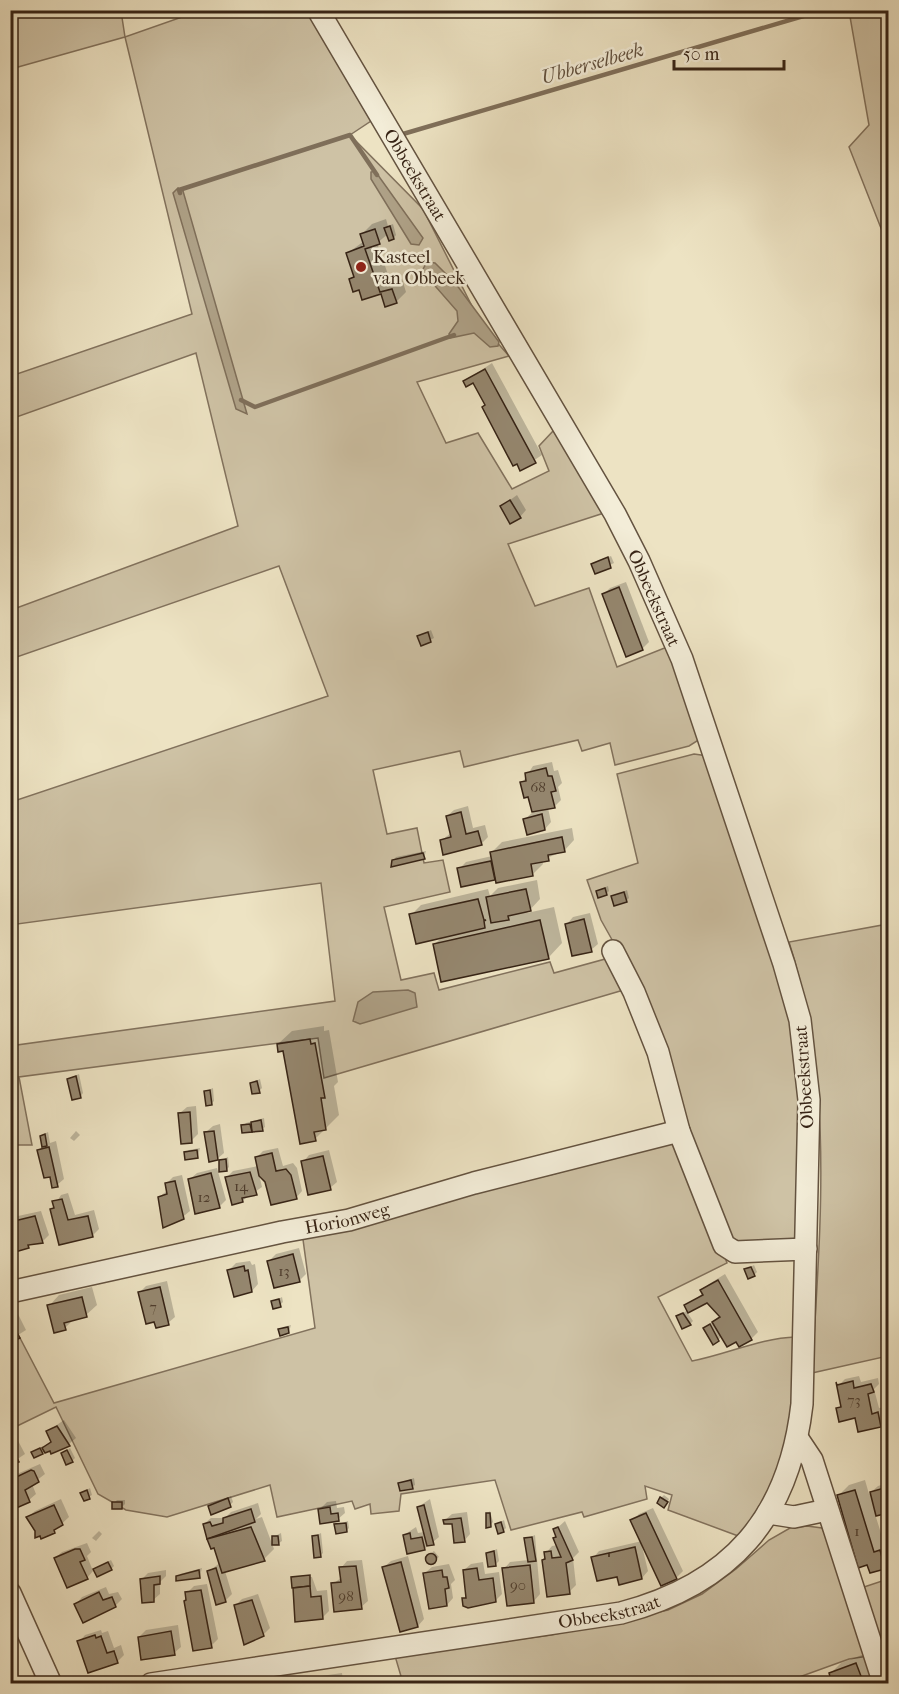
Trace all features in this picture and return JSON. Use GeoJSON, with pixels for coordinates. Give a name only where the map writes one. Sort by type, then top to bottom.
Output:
{"type":"FeatureCollection","features":[{"type":"Feature","properties":{"kind":"street","name":"Obbeekstraat"},"geometry":{"type":"LineString","coordinates":[[151,1683],[621,1613],[658,1603],[684,1592],[743,1547],[768,1513],[790,1465],[798,1439],[802,1404],[809,1100],[800,1020],[784,964],[682,660],[639,561],[615,514],[318,10]]}},
{"type":"Feature","properties":{"kind":"street"},"geometry":{"type":"LineString","coordinates":[[613,951],[634,992],[658,1052],[679,1131],[724,1245],[735,1252],[806,1249]]}},
{"type":"Feature","properties":{"kind":"street","name":"Horionweg"},"geometry":{"type":"LineString","coordinates":[[10,1292],[282,1232],[348,1220],[474,1183],[679,1131]]}},
{"type":"Feature","properties":{"kind":"street"},"geometry":{"type":"LineString","coordinates":[[798,1439],[812,1460],[884,1683]]}},
{"type":"Feature","properties":{"kind":"street"},"geometry":{"type":"LineString","coordinates":[[768,1513],[794,1517],[827,1510]]}},
{"type":"Feature","properties":{"kind":"street"},"geometry":{"type":"LineString","coordinates":[[10,1593],[51,1683]]}},
{"type":"Feature","properties":{"kind":"shaded area"},"geometry":{"type":"Polygon","coordinates":[[[11,11],[121,11],[125,37],[11,69],[11,11]]]}},
{"type":"Feature","properties":{"kind":"shaded area"},"geometry":{"type":"Polygon","coordinates":[[[199,11],[307,11],[371,121],[350,135],[423,209],[481,324],[509,356],[417,382],[446,443],[478,433],[512,489],[549,471],[539,446],[554,430],[604,513],[508,544],[535,606],[589,588],[617,667],[667,647],[700,735],[697,741],[689,746],[615,765],[610,743],[582,751],[578,740],[464,767],[460,751],[373,770],[387,834],[417,828],[424,863],[443,860],[450,892],[384,907],[401,980],[434,973],[439,990],[550,962],[554,973],[609,958],[627,989],[324,1078],[318,1038],[19,1077],[32,1145],[11,1145],[10,1046],[335,1001],[321,883],[10,925],[11,802],[328,696],[279,566],[11,659],[11,610],[238,526],[196,353],[11,419],[11,376],[192,314],[125,37],[199,11]]]}},
{"type":"Feature","properties":{"kind":"shaded area"},"geometry":{"type":"Polygon","coordinates":[[[849,11],[888,11],[888,246],[849,147],[869,125],[849,11]]]}},
{"type":"Feature","properties":{"kind":"shaded area"},"geometry":{"type":"Polygon","coordinates":[[[375,171],[423,238],[419,245],[411,244],[371,179],[371,172],[375,171]]]}},
{"type":"Feature","properties":{"kind":"shaded area"},"geometry":{"type":"Polygon","coordinates":[[[178,188],[183,191],[247,414],[236,409],[173,193],[178,188]]]}},
{"type":"Feature","properties":{"kind":"shaded area"},"geometry":{"type":"Polygon","coordinates":[[[427,262],[435,263],[456,284],[499,342],[498,346],[490,347],[474,333],[450,338],[449,334],[458,321],[457,311],[422,271],[427,262]]]}},
{"type":"Feature","properties":{"kind":"shaded area"},"geometry":{"type":"Polygon","coordinates":[[[694,754],[708,756],[789,999],[799,1052],[799,1243],[744,1247],[732,1241],[620,954],[601,920],[587,880],[638,863],[617,774],[694,754]]]}},
{"type":"Feature","properties":{"kind":"shaded area"},"geometry":{"type":"Polygon","coordinates":[[[888,924],[888,1356],[812,1373],[820,1210],[819,1103],[804,996],[789,942],[888,924]]]}},
{"type":"Feature","properties":{"kind":"shaded area"},"geometry":{"type":"Polygon","coordinates":[[[408,990],[415,993],[417,1007],[360,1024],[353,1021],[358,1002],[373,992],[408,990]]]}},
{"type":"Feature","properties":{"kind":"shaded area"},"geometry":{"type":"Polygon","coordinates":[[[672,1141],[688,1158],[727,1263],[658,1297],[692,1361],[770,1340],[796,1337],[793,1414],[776,1480],[741,1537],[668,1510],[672,1495],[645,1486],[647,1499],[584,1517],[582,1512],[511,1530],[495,1480],[401,1494],[399,1511],[371,1514],[370,1504],[355,1509],[352,1501],[277,1517],[270,1485],[167,1517],[126,1510],[98,1494],[56,1407],[11,1429],[11,1343],[20,1338],[54,1403],[315,1328],[302,1232],[554,1174],[672,1141]]]}},
{"type":"Feature","properties":{"kind":"shaded area"},"geometry":{"type":"Polygon","coordinates":[[[807,1526],[822,1528],[869,1656],[849,1659],[780,1684],[403,1683],[395,1656],[551,1635],[668,1610],[702,1594],[736,1569],[769,1540],[790,1528],[807,1526]]]}},
{"type":"Feature","properties":{"kind":"shaded area"},"geometry":{"type":"Polygon","coordinates":[[[888,1579],[888,1682],[858,1589],[888,1579]]]}},
{"type":"Feature","properties":{"kind":"building"},"geometry":{"type":"Polygon","coordinates":[[[390,226],[394,239],[389,241],[384,228],[390,226]]]}},
{"type":"Feature","properties":{"kind":"building","name":"Kasteel van Obbeek"},"geometry":{"type":"Polygon","coordinates":[[[375,229],[380,244],[365,249],[380,292],[392,289],[397,303],[385,307],[381,294],[362,300],[359,290],[353,292],[349,279],[354,277],[346,253],[364,246],[360,234],[375,229]]]}},
{"type":"Feature","properties":{"kind":"building"},"geometry":{"type":"Polygon","coordinates":[[[485,369],[536,463],[520,471],[517,464],[513,466],[482,407],[485,405],[473,383],[466,387],[463,381],[485,369]]]}},
{"type":"Feature","properties":{"kind":"building"},"geometry":{"type":"Polygon","coordinates":[[[510,500],[521,518],[510,524],[500,506],[510,500]]]}},
{"type":"Feature","properties":{"kind":"building"},"geometry":{"type":"Polygon","coordinates":[[[608,557],[611,568],[595,574],[591,564],[608,557]]]}},
{"type":"Feature","properties":{"kind":"building"},"geometry":{"type":"Polygon","coordinates":[[[619,587],[643,650],[626,657],[602,594],[619,587]]]}},
{"type":"Feature","properties":{"kind":"building"},"geometry":{"type":"Polygon","coordinates":[[[428,632],[431,642],[421,646],[417,636],[428,632]]]}},
{"type":"Feature","properties":{"kind":"building"},"geometry":{"type":"Polygon","coordinates":[[[546,768],[548,776],[552,776],[556,791],[551,792],[555,808],[532,812],[528,797],[524,798],[520,782],[526,781],[525,773],[546,768]]]}},
{"type":"Feature","properties":{"kind":"building"},"geometry":{"type":"Polygon","coordinates":[[[461,812],[466,834],[478,831],[482,845],[443,855],[440,840],[451,837],[446,816],[461,812]]]}},
{"type":"Feature","properties":{"kind":"building"},"geometry":{"type":"Polygon","coordinates":[[[542,814],[545,830],[527,835],[523,819],[542,814]]]}},
{"type":"Feature","properties":{"kind":"building"},"geometry":{"type":"Polygon","coordinates":[[[562,837],[565,852],[548,855],[549,861],[531,864],[533,876],[496,883],[490,852],[562,837]]]}},
{"type":"Feature","properties":{"kind":"building"},"geometry":{"type":"Polygon","coordinates":[[[423,853],[425,859],[391,867],[392,860],[423,853]]]}},
{"type":"Feature","properties":{"kind":"building"},"geometry":{"type":"Polygon","coordinates":[[[491,861],[495,880],[461,887],[457,868],[491,861]]]}},
{"type":"Feature","properties":{"kind":"building"},"geometry":{"type":"Polygon","coordinates":[[[605,888],[607,895],[598,898],[596,891],[605,888]]]}},
{"type":"Feature","properties":{"kind":"building"},"geometry":{"type":"Polygon","coordinates":[[[526,889],[531,911],[508,916],[509,920],[491,923],[486,897],[526,889]]]}},
{"type":"Feature","properties":{"kind":"building"},"geometry":{"type":"Polygon","coordinates":[[[624,892],[627,902],[614,906],[611,896],[624,892]]]}},
{"type":"Feature","properties":{"kind":"building"},"geometry":{"type":"Polygon","coordinates":[[[478,899],[484,920],[486,920],[484,921],[485,928],[416,944],[409,914],[478,899]]]}},
{"type":"Feature","properties":{"kind":"building"},"geometry":{"type":"Polygon","coordinates":[[[584,919],[592,952],[572,956],[565,924],[584,919]]]}},
{"type":"Feature","properties":{"kind":"building"},"geometry":{"type":"Polygon","coordinates":[[[540,920],[549,959],[441,982],[433,944],[540,920]]]}},
{"type":"Feature","properties":{"kind":"building"},"geometry":{"type":"Polygon","coordinates":[[[310,1039],[311,1044],[315,1043],[325,1098],[321,1098],[326,1130],[314,1132],[316,1141],[300,1144],[283,1051],[278,1052],[277,1044],[310,1039]]]}},
{"type":"Feature","properties":{"kind":"building"},"geometry":{"type":"Polygon","coordinates":[[[76,1076],[81,1098],[72,1100],[67,1079],[76,1076]]]}},
{"type":"Feature","properties":{"kind":"building"},"geometry":{"type":"Polygon","coordinates":[[[257,1081],[260,1093],[252,1094],[250,1083],[257,1081]]]}},
{"type":"Feature","properties":{"kind":"building"},"geometry":{"type":"Polygon","coordinates":[[[210,1090],[212,1105],[206,1106],[204,1091],[210,1090]]]}},
{"type":"Feature","properties":{"kind":"building"},"geometry":{"type":"Polygon","coordinates":[[[190,1112],[192,1143],[181,1144],[178,1113],[190,1112]]]}},
{"type":"Feature","properties":{"kind":"building"},"geometry":{"type":"Polygon","coordinates":[[[261,1120],[263,1131],[252,1132],[251,1122],[261,1120]]]}},
{"type":"Feature","properties":{"kind":"building"},"geometry":{"type":"Polygon","coordinates":[[[250,1124],[252,1132],[242,1133],[241,1125],[250,1124]]]}},
{"type":"Feature","properties":{"kind":"building"},"geometry":{"type":"Polygon","coordinates":[[[214,1131],[218,1160],[209,1162],[204,1132],[214,1131]]]}},
{"type":"Feature","properties":{"kind":"building"},"geometry":{"type":"Polygon","coordinates":[[[45,1134],[47,1146],[42,1147],[40,1136],[45,1134]]]}},
{"type":"Feature","properties":{"kind":"building"},"geometry":{"type":"Polygon","coordinates":[[[49,1147],[58,1187],[52,1188],[50,1177],[44,1178],[37,1150],[49,1147]]]}},
{"type":"Feature","properties":{"kind":"building"},"geometry":{"type":"Polygon","coordinates":[[[197,1150],[198,1158],[185,1160],[184,1152],[197,1150]]]}},
{"type":"Feature","properties":{"kind":"building"},"geometry":{"type":"Polygon","coordinates":[[[272,1153],[276,1171],[286,1169],[291,1175],[297,1199],[271,1205],[265,1182],[259,1176],[255,1157],[272,1153]]]}},
{"type":"Feature","properties":{"kind":"building"},"geometry":{"type":"Polygon","coordinates":[[[323,1156],[331,1190],[308,1195],[301,1161],[323,1156]]]}},
{"type":"Feature","properties":{"kind":"building"},"geometry":{"type":"Polygon","coordinates":[[[226,1159],[227,1171],[219,1172],[219,1160],[226,1159]]]}},
{"type":"Feature","properties":{"kind":"building"},"geometry":{"type":"Polygon","coordinates":[[[250,1172],[257,1195],[242,1198],[243,1202],[232,1205],[225,1177],[250,1172]]]}},
{"type":"Feature","properties":{"kind":"building"},"geometry":{"type":"Polygon","coordinates":[[[211,1173],[220,1208],[195,1214],[188,1179],[211,1173]]]}},
{"type":"Feature","properties":{"kind":"building"},"geometry":{"type":"Polygon","coordinates":[[[175,1181],[184,1219],[163,1228],[158,1197],[167,1194],[165,1183],[175,1181]]]}},
{"type":"Feature","properties":{"kind":"building"},"geometry":{"type":"Polygon","coordinates":[[[62,1199],[68,1220],[88,1216],[93,1237],[59,1245],[50,1209],[54,1208],[52,1201],[62,1199]]]}},
{"type":"Feature","properties":{"kind":"building"},"geometry":{"type":"Polygon","coordinates":[[[35,1216],[43,1243],[28,1245],[29,1248],[15,1252],[10,1222],[35,1216]]]}},
{"type":"Feature","properties":{"kind":"building"},"geometry":{"type":"Polygon","coordinates":[[[293,1254],[300,1282],[274,1288],[267,1261],[293,1254]]]}},
{"type":"Feature","properties":{"kind":"building"},"geometry":{"type":"Polygon","coordinates":[[[244,1266],[245,1271],[248,1270],[252,1292],[234,1297],[227,1270],[244,1266]]]}},
{"type":"Feature","properties":{"kind":"building"},"geometry":{"type":"Polygon","coordinates":[[[751,1267],[755,1276],[748,1279],[744,1269],[751,1267]]]}},
{"type":"Feature","properties":{"kind":"building"},"geometry":{"type":"Polygon","coordinates":[[[718,1280],[752,1340],[739,1347],[736,1342],[727,1347],[712,1322],[720,1317],[707,1303],[688,1313],[684,1305],[703,1295],[700,1290],[718,1280]]]}},
{"type":"Feature","properties":{"kind":"building"},"geometry":{"type":"Polygon","coordinates":[[[160,1287],[169,1325],[156,1328],[154,1322],[146,1324],[138,1292],[160,1287]]]}},
{"type":"Feature","properties":{"kind":"building"},"geometry":{"type":"Polygon","coordinates":[[[82,1297],[87,1317],[64,1323],[66,1330],[54,1333],[47,1305],[82,1297]]]}},
{"type":"Feature","properties":{"kind":"building"},"geometry":{"type":"Polygon","coordinates":[[[279,1299],[281,1307],[273,1309],[271,1301],[279,1299]]]}},
{"type":"Feature","properties":{"kind":"building"},"geometry":{"type":"Polygon","coordinates":[[[683,1313],[691,1325],[682,1329],[676,1316],[683,1313]]]}},
{"type":"Feature","properties":{"kind":"building"},"geometry":{"type":"Polygon","coordinates":[[[10,1319],[20,1338],[10,1341],[10,1319]]]}},
{"type":"Feature","properties":{"kind":"building"},"geometry":{"type":"Polygon","coordinates":[[[710,1324],[719,1341],[713,1345],[703,1328],[710,1324]]]}},
{"type":"Feature","properties":{"kind":"building"},"geometry":{"type":"Polygon","coordinates":[[[288,1327],[289,1333],[280,1336],[278,1329],[288,1327]]]}},
{"type":"Feature","properties":{"kind":"building"},"geometry":{"type":"Polygon","coordinates":[[[853,1381],[854,1388],[871,1384],[874,1392],[868,1394],[872,1414],[878,1412],[881,1427],[858,1432],[855,1418],[839,1422],[836,1408],[841,1407],[836,1382],[837,1385],[853,1381]]]}},
{"type":"Feature","properties":{"kind":"building"},"geometry":{"type":"Polygon","coordinates":[[[57,1426],[70,1446],[51,1454],[50,1451],[45,1453],[42,1448],[51,1442],[46,1431],[57,1426]]]}},
{"type":"Feature","properties":{"kind":"building"},"geometry":{"type":"Polygon","coordinates":[[[10,1445],[19,1462],[10,1466],[10,1445]]]}},
{"type":"Feature","properties":{"kind":"building"},"geometry":{"type":"Polygon","coordinates":[[[40,1448],[43,1454],[34,1458],[31,1452],[40,1448]]]}},
{"type":"Feature","properties":{"kind":"building"},"geometry":{"type":"Polygon","coordinates":[[[67,1450],[73,1462],[66,1465],[61,1453],[67,1450]]]}},
{"type":"Feature","properties":{"kind":"building"},"geometry":{"type":"Polygon","coordinates":[[[31,1470],[34,1471],[39,1482],[25,1490],[30,1502],[12,1510],[10,1480],[31,1470]]]}},
{"type":"Feature","properties":{"kind":"building"},"geometry":{"type":"Polygon","coordinates":[[[411,1480],[413,1489],[400,1491],[398,1483],[411,1480]]]}},
{"type":"Feature","properties":{"kind":"building"},"geometry":{"type":"Polygon","coordinates":[[[888,1487],[888,1513],[876,1516],[870,1492],[888,1487]]]}},
{"type":"Feature","properties":{"kind":"building"},"geometry":{"type":"Polygon","coordinates":[[[87,1490],[90,1499],[84,1501],[80,1493],[87,1490]]]}},
{"type":"Feature","properties":{"kind":"building"},"geometry":{"type":"Polygon","coordinates":[[[855,1490],[874,1552],[880,1550],[885,1569],[870,1573],[867,1565],[858,1568],[837,1495],[855,1490]]]}},
{"type":"Feature","properties":{"kind":"building"},"geometry":{"type":"Polygon","coordinates":[[[660,1497],[668,1502],[664,1508],[657,1503],[660,1497]]]}},
{"type":"Feature","properties":{"kind":"building"},"geometry":{"type":"Polygon","coordinates":[[[228,1498],[231,1507],[211,1515],[208,1506],[228,1498]]]}},
{"type":"Feature","properties":{"kind":"building"},"geometry":{"type":"Polygon","coordinates":[[[112,1502],[122,1502],[122,1509],[112,1509],[112,1502]]]}},
{"type":"Feature","properties":{"kind":"building"},"geometry":{"type":"Polygon","coordinates":[[[54,1505],[63,1525],[54,1530],[55,1533],[41,1539],[40,1536],[35,1538],[35,1531],[26,1517],[54,1505]]]}},
{"type":"Feature","properties":{"kind":"building"},"geometry":{"type":"Polygon","coordinates":[[[424,1505],[434,1545],[427,1546],[417,1507],[424,1505]]]}},
{"type":"Feature","properties":{"kind":"building"},"geometry":{"type":"Polygon","coordinates":[[[330,1507],[331,1514],[338,1513],[339,1521],[320,1524],[318,1509],[330,1507]]]}},
{"type":"Feature","properties":{"kind":"building"},"geometry":{"type":"Polygon","coordinates":[[[251,1509],[255,1522],[207,1539],[203,1524],[210,1522],[212,1526],[223,1523],[223,1518],[251,1509]]]}},
{"type":"Feature","properties":{"kind":"building"},"geometry":{"type":"Polygon","coordinates":[[[486,1513],[490,1513],[491,1527],[486,1528],[486,1513]]]}},
{"type":"Feature","properties":{"kind":"building"},"geometry":{"type":"Polygon","coordinates":[[[646,1513],[677,1579],[661,1586],[630,1520],[646,1513]]]}},
{"type":"Feature","properties":{"kind":"building"},"geometry":{"type":"Polygon","coordinates":[[[461,1518],[465,1542],[454,1543],[452,1524],[444,1524],[443,1520],[461,1518]]]}},
{"type":"Feature","properties":{"kind":"building"},"geometry":{"type":"Polygon","coordinates":[[[501,1522],[504,1532],[498,1534],[495,1524],[501,1522]]]}},
{"type":"Feature","properties":{"kind":"building"},"geometry":{"type":"Polygon","coordinates":[[[346,1523],[347,1532],[336,1534],[334,1524],[346,1523]]]}},
{"type":"Feature","properties":{"kind":"building"},"geometry":{"type":"Polygon","coordinates":[[[251,1527],[265,1561],[222,1573],[214,1548],[211,1549],[207,1539],[251,1527]]]}},
{"type":"Feature","properties":{"kind":"building"},"geometry":{"type":"Polygon","coordinates":[[[558,1527],[573,1560],[566,1563],[570,1594],[547,1597],[542,1560],[545,1559],[544,1552],[551,1551],[552,1558],[561,1557],[553,1538],[556,1537],[553,1529],[558,1527]]]}},
{"type":"Feature","properties":{"kind":"building"},"geometry":{"type":"Polygon","coordinates":[[[410,1533],[411,1539],[422,1537],[425,1550],[407,1554],[403,1535],[410,1533]]]}},
{"type":"Feature","properties":{"kind":"building"},"geometry":{"type":"Polygon","coordinates":[[[318,1535],[321,1557],[314,1558],[312,1536],[318,1535]]]}},
{"type":"Feature","properties":{"kind":"building"},"geometry":{"type":"Polygon","coordinates":[[[272,1536],[278,1536],[279,1545],[272,1545],[272,1536]]]}},
{"type":"Feature","properties":{"kind":"building"},"geometry":{"type":"Polygon","coordinates":[[[532,1537],[536,1561],[528,1562],[524,1538],[532,1537]]]}},
{"type":"Feature","properties":{"kind":"building"},"geometry":{"type":"Polygon","coordinates":[[[635,1547],[642,1579],[619,1585],[617,1577],[597,1581],[591,1557],[635,1547]]]}},
{"type":"Feature","properties":{"kind":"building"},"geometry":{"type":"Polygon","coordinates":[[[80,1549],[85,1560],[80,1562],[88,1579],[67,1588],[54,1558],[80,1549]]]}},
{"type":"Feature","properties":{"kind":"building"},"geometry":{"type":"Polygon","coordinates":[[[494,1551],[496,1566],[488,1567],[486,1553],[494,1551]]]}},
{"type":"Feature","properties":{"kind":"building"},"geometry":{"type":"Polygon","coordinates":[[[431,1553],[437,1559],[431,1565],[425,1559],[431,1553]]]}},
{"type":"Feature","properties":{"kind":"building"},"geometry":{"type":"Polygon","coordinates":[[[108,1562],[112,1570],[97,1577],[93,1569],[108,1562]]]}},
{"type":"Feature","properties":{"kind":"building"},"geometry":{"type":"Polygon","coordinates":[[[401,1562],[418,1627],[400,1632],[382,1567],[401,1562]]]}},
{"type":"Feature","properties":{"kind":"building"},"geometry":{"type":"Polygon","coordinates":[[[530,1565],[534,1603],[507,1606],[502,1568],[530,1565]]]}},
{"type":"Feature","properties":{"kind":"building"},"geometry":{"type":"Polygon","coordinates":[[[356,1566],[362,1609],[334,1612],[331,1583],[341,1582],[339,1567],[356,1566]]]}},
{"type":"Feature","properties":{"kind":"building"},"geometry":{"type":"Polygon","coordinates":[[[216,1568],[226,1602],[216,1605],[207,1571],[216,1568]]]}},
{"type":"Feature","properties":{"kind":"building"},"geometry":{"type":"Polygon","coordinates":[[[477,1568],[479,1580],[493,1578],[496,1602],[468,1608],[463,1606],[462,1598],[466,1598],[463,1570],[477,1568]]]}},
{"type":"Feature","properties":{"kind":"building"},"geometry":{"type":"Polygon","coordinates":[[[199,1570],[200,1578],[176,1581],[176,1576],[199,1570]]]}},
{"type":"Feature","properties":{"kind":"building"},"geometry":{"type":"Polygon","coordinates":[[[442,1570],[443,1577],[447,1577],[449,1588],[445,1589],[447,1606],[429,1609],[423,1573],[442,1570]]]}},
{"type":"Feature","properties":{"kind":"building"},"geometry":{"type":"Polygon","coordinates":[[[310,1575],[310,1586],[292,1588],[291,1577],[310,1575]]]}},
{"type":"Feature","properties":{"kind":"building"},"geometry":{"type":"Polygon","coordinates":[[[160,1576],[160,1584],[154,1585],[154,1602],[142,1603],[140,1579],[160,1576]]]}},
{"type":"Feature","properties":{"kind":"building"},"geometry":{"type":"Polygon","coordinates":[[[310,1586],[311,1597],[321,1596],[323,1619],[295,1622],[293,1588],[310,1586]]]}},
{"type":"Feature","properties":{"kind":"building"},"geometry":{"type":"Polygon","coordinates":[[[201,1590],[212,1648],[193,1651],[184,1601],[186,1600],[185,1592],[201,1590]]]}},
{"type":"Feature","properties":{"kind":"building"},"geometry":{"type":"Polygon","coordinates":[[[99,1592],[103,1600],[112,1597],[116,1607],[83,1623],[74,1604],[99,1592]]]}},
{"type":"Feature","properties":{"kind":"building"},"geometry":{"type":"Polygon","coordinates":[[[252,1600],[264,1636],[244,1645],[234,1605],[252,1600]]]}},
{"type":"Feature","properties":{"kind":"building"},"geometry":{"type":"Polygon","coordinates":[[[171,1631],[175,1655],[141,1660],[138,1637],[171,1631]]]}},
{"type":"Feature","properties":{"kind":"building"},"geometry":{"type":"Polygon","coordinates":[[[95,1635],[96,1638],[101,1636],[107,1653],[114,1651],[118,1663],[88,1673],[77,1641],[95,1635]]]}},
{"type":"Feature","properties":{"kind":"building"},"geometry":{"type":"Polygon","coordinates":[[[856,1663],[864,1684],[832,1684],[829,1673],[856,1663]]]}},
{"type":"Feature","properties":{"kind":"building"},"geometry":{"type":"Polygon","coordinates":[[[335,1679],[336,1684],[313,1684],[312,1682],[335,1679]]]}},
{"type":"Feature","properties":{"kind":"waterway","name":"Ubberselbeek"},"geometry":{"type":"LineString","coordinates":[[403,134],[824,10]]}},
{"type":"Feature","properties":{"kind":"waterway"},"geometry":{"type":"LineString","coordinates":[[180,193],[179,190],[350,135],[377,175]]}},
{"type":"Feature","properties":{"kind":"waterway"},"geometry":{"type":"LineString","coordinates":[[241,400],[255,407],[454,335]]}},
{"type":"Feature","properties":{"kind":"place","name":"Kasteel van Obbeek"},"geometry":{"type":"Point","coordinates":[361,267]}}]}
